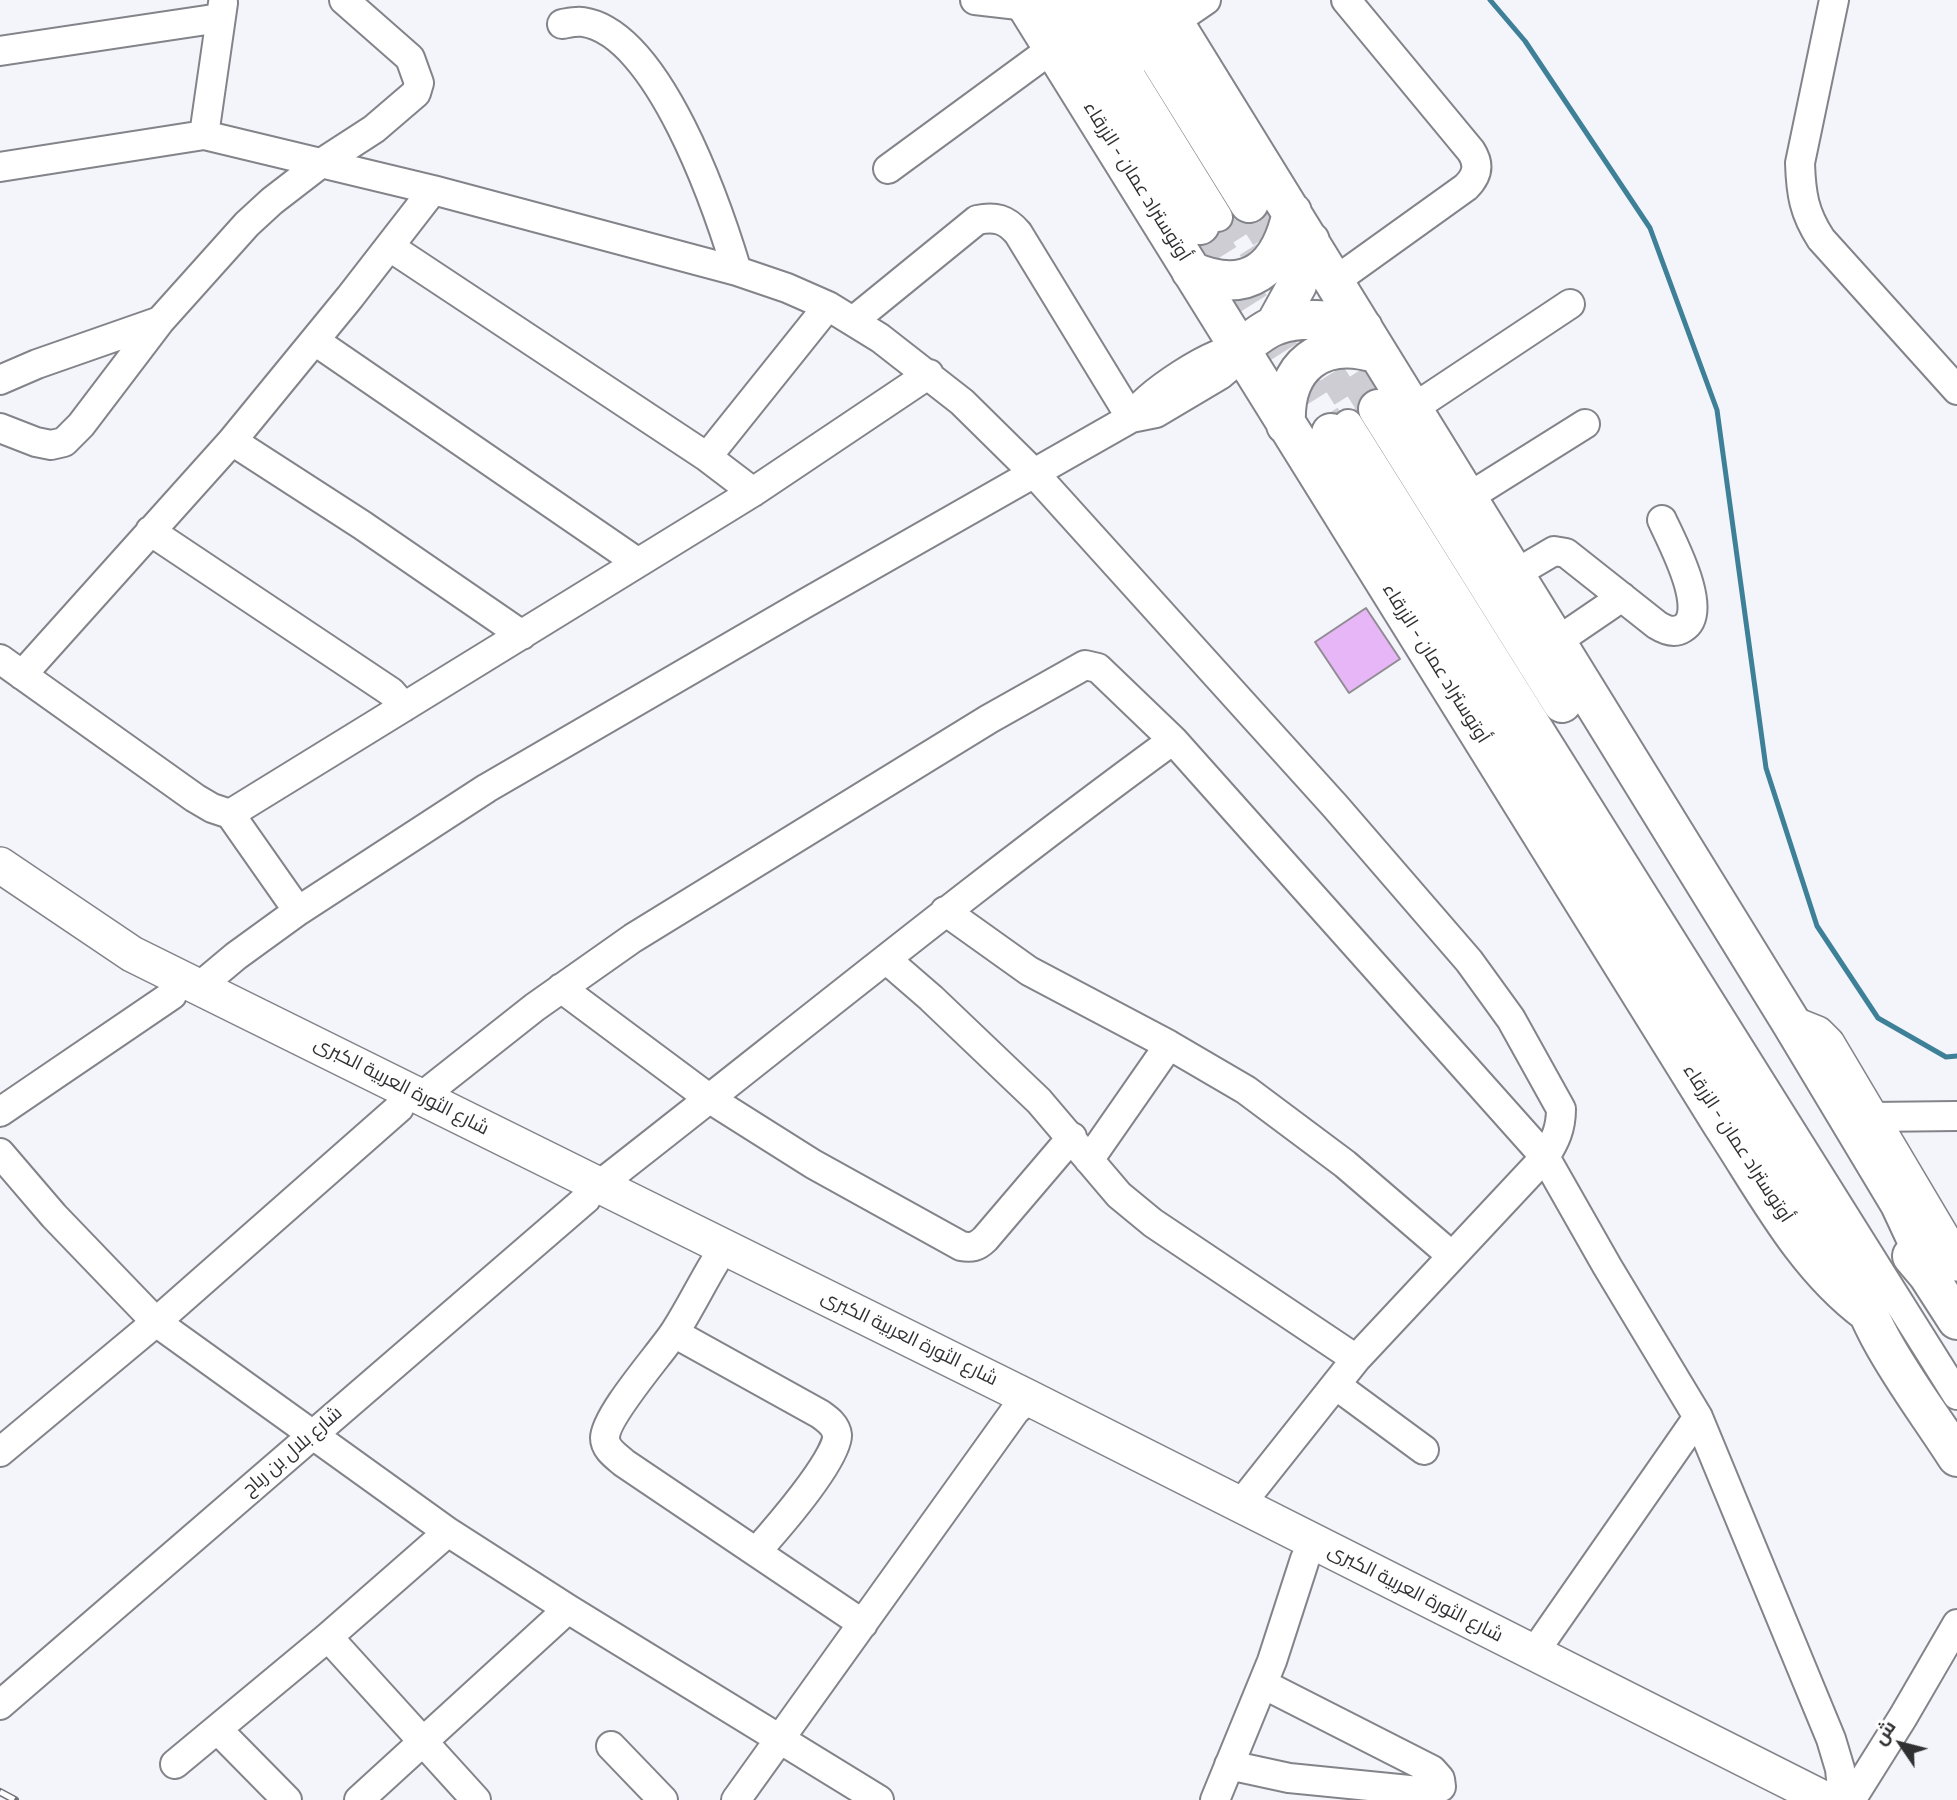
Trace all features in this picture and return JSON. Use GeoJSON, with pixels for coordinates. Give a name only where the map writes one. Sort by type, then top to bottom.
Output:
{"type":"FeatureCollection","features":[{"type":"Feature","properties":{"kind":"highway"},"geometry":{"type":"LineString","coordinates":[[1123,0],[1224,214]]}},
{"type":"Feature","properties":{"kind":"highway","name":"أوتوستراد عمان - الزرقاء"},"geometry":{"type":"LineString","coordinates":[[1037,2],[1053,48],[1722,1124],[1819,1268],[1847,1297],[1867,1312]]}},
{"type":"Feature","properties":{"kind":"highway","name":"أوتوستراد عمان - الزرقاء"},"geometry":{"type":"LineString","coordinates":[[1037,2],[1224,214]]}},
{"type":"Feature","properties":{"kind":"highway","name":"أوتوستراد عمان - الزرقاء"},"geometry":{"type":"LineString","coordinates":[[1167,11],[1371,341],[1366,419],[1832,1237],[1852,1273],[1883,1343],[1957,1457]]}},
{"type":"Feature","properties":{"kind":"highway"},"geometry":{"type":"LineString","coordinates":[[1191,271],[1210,279],[1230,281],[1251,276],[1268,265],[1301,227]]}},
{"type":"Feature","properties":{"kind":"highway"},"geometry":{"type":"LineString","coordinates":[[1240,349],[1275,325],[1297,285],[1301,227]]}},
{"type":"Feature","properties":{"kind":"highway"},"geometry":{"type":"LineString","coordinates":[[1275,325],[1320,320],[1371,341]]}},
{"type":"Feature","properties":{"kind":"highway"},"geometry":{"type":"LineString","coordinates":[[1286,425],[1285,404],[1290,384],[1302,367],[1318,355],[1338,348],[1359,348],[1371,341]]}},
{"type":"Feature","properties":{"kind":"highway","name":"أوتوستراد عمان - الزرقاء"},"geometry":{"type":"LineString","coordinates":[[1366,419],[1467,498],[1792,1024],[1900,1204],[1921,1249],[1943,1269],[1957,1320]]}},
{"type":"Feature","properties":{"kind":"highway","name":"أوتوستراد عمان - الزرقاء"},"geometry":{"type":"LineString","coordinates":[[1366,419],[1790,1067],[1868,1196],[1896,1237],[1943,1269]]}},
{"type":"Feature","properties":{"kind":"main road","name":"شارع الثورة العربية الكبرى"},"geometry":{"type":"LineString","coordinates":[[0,864],[186,991]]}},
{"type":"Feature","properties":{"kind":"main road","name":"شارع الثورة العربية الكبرى"},"geometry":{"type":"LineString","coordinates":[[0,883],[95,949],[186,991],[1022,1404],[1305,1559],[1773,1800]]}},
{"type":"Feature","properties":{"kind":"main road"},"geometry":{"type":"LineString","coordinates":[[1792,1024],[1817,1034],[1827,1044],[1871,1117],[1943,1269]]}},
{"type":"Feature","properties":{"kind":"main road","name":"شارع الثورة العربية الكبرى"},"geometry":{"type":"LineString","coordinates":[[592,1193],[715,1262],[1240,1505],[1826,1800]]}},
{"type":"Feature","properties":{"kind":"street"},"geometry":{"type":"LineString","coordinates":[[0,428],[36,442],[51,445],[64,442],[81,425],[160,321],[247,224],[320,164],[374,129],[411,100],[419,83],[410,58],[344,0]]}},
{"type":"Feature","properties":{"kind":"street"},"geometry":{"type":"LineString","coordinates":[[975,0],[1037,2]]}},
{"type":"Feature","properties":{"kind":"street"},"geometry":{"type":"LineString","coordinates":[[1083,0],[1224,214]]}},
{"type":"Feature","properties":{"kind":"street"},"geometry":{"type":"LineString","coordinates":[[1097,0],[1224,214]]}},
{"type":"Feature","properties":{"kind":"street"},"geometry":{"type":"LineString","coordinates":[[1167,11],[1206,0]]}},
{"type":"Feature","properties":{"kind":"street"},"geometry":{"type":"LineString","coordinates":[[1335,281],[1466,187],[1476,174],[1477,166],[1471,151],[1346,0]]}},
{"type":"Feature","properties":{"kind":"street"},"geometry":{"type":"LineString","coordinates":[[1834,0],[1800,163],[1801,190],[1808,219],[1821,239],[1955,382]]}},
{"type":"Feature","properties":{"kind":"street"},"geometry":{"type":"LineString","coordinates":[[0,51],[222,9],[204,135]]}},
{"type":"Feature","properties":{"kind":"street"},"geometry":{"type":"LineString","coordinates":[[562,24],[581,21],[607,32],[632,52],[654,78],[703,174],[737,271]]}},
{"type":"Feature","properties":{"kind":"street"},"geometry":{"type":"LineString","coordinates":[[888,169],[1053,48]]}},
{"type":"Feature","properties":{"kind":"street"},"geometry":{"type":"LineString","coordinates":[[0,167],[204,135],[433,190],[737,271],[787,288],[828,306],[853,321],[929,374],[962,402],[1034,473],[1335,806],[1469,961],[1510,1019],[1562,1109],[1557,1138],[1545,1157],[1356,1359],[1337,1387],[1240,1505]]}},
{"type":"Feature","properties":{"kind":"street"},"geometry":{"type":"LineString","coordinates":[[298,911],[230,814],[195,798],[11,667],[150,531],[232,441],[315,341],[433,190]]}},
{"type":"Feature","properties":{"kind":"street"},"geometry":{"type":"LineString","coordinates":[[853,321],[977,220],[989,217],[999,219],[1010,224],[1017,233],[1131,418]]}},
{"type":"Feature","properties":{"kind":"street"},"geometry":{"type":"LineString","coordinates":[[390,247],[707,457],[753,492]]}},
{"type":"Feature","properties":{"kind":"street"},"geometry":{"type":"LineString","coordinates":[[1366,419],[1570,304]]}},
{"type":"Feature","properties":{"kind":"street"},"geometry":{"type":"LineString","coordinates":[[707,457],[828,306]]}},
{"type":"Feature","properties":{"kind":"street"},"geometry":{"type":"LineString","coordinates":[[0,380],[37,363],[160,321]]}},
{"type":"Feature","properties":{"kind":"street"},"geometry":{"type":"LineString","coordinates":[[315,341],[638,562]]}},
{"type":"Feature","properties":{"kind":"street"},"geometry":{"type":"LineString","coordinates":[[0,1112],[186,991],[298,911],[545,753],[1131,418],[1148,398],[1209,358],[1224,351],[1240,349]]}},
{"type":"Feature","properties":{"kind":"street"},"geometry":{"type":"LineString","coordinates":[[230,814],[753,492],[929,374]]}},
{"type":"Feature","properties":{"kind":"street"},"geometry":{"type":"LineString","coordinates":[[1366,419],[1444,553],[1563,734],[1681,931],[1957,1375]]}},
{"type":"Feature","properties":{"kind":"street"},"geometry":{"type":"LineString","coordinates":[[1366,419],[1957,1395]]}},
{"type":"Feature","properties":{"kind":"street"},"geometry":{"type":"LineString","coordinates":[[1467,498],[1585,424]]}},
{"type":"Feature","properties":{"kind":"street"},"geometry":{"type":"LineString","coordinates":[[232,441],[362,525],[522,635]]}},
{"type":"Feature","properties":{"kind":"street"},"geometry":{"type":"LineString","coordinates":[[1515,574],[1548,554],[1560,551],[1572,557],[1664,629],[1679,630],[1691,621],[1691,593],[1662,520]]}},
{"type":"Feature","properties":{"kind":"street"},"geometry":{"type":"LineString","coordinates":[[150,531],[391,692],[404,707]]}},
{"type":"Feature","properties":{"kind":"street"},"geometry":{"type":"LineString","coordinates":[[1556,642],[1622,597]]}},
{"type":"Feature","properties":{"kind":"street"},"geometry":{"type":"LineString","coordinates":[[0,1452],[156,1322],[410,1102],[561,988],[633,938],[989,719],[1085,665],[1105,672],[1173,740],[1545,1157],[1698,1417],[1831,1739],[1843,1800]]}},
{"type":"Feature","properties":{"kind":"street","name":"شارع بلال بن رباح"},"geometry":{"type":"LineString","coordinates":[[0,1705],[592,1193],[945,911],[1060,822],[1173,740]]}},
{"type":"Feature","properties":{"kind":"street"},"geometry":{"type":"LineString","coordinates":[[945,911],[1029,971],[1169,1045],[1247,1090],[1345,1164],[1452,1256]]}},
{"type":"Feature","properties":{"kind":"street"},"geometry":{"type":"LineString","coordinates":[[886,959],[1038,1101],[1119,1195],[1153,1223],[1356,1359]]}},
{"type":"Feature","properties":{"kind":"street"},"geometry":{"type":"LineString","coordinates":[[561,988],[710,1099],[825,1170],[961,1246],[971,1248],[979,1245],[1072,1138]]}},
{"type":"Feature","properties":{"kind":"street"},"geometry":{"type":"LineString","coordinates":[[1089,1160],[1169,1045]]}},
{"type":"Feature","properties":{"kind":"street"},"geometry":{"type":"LineString","coordinates":[[1871,1117],[1957,1116]]}},
{"type":"Feature","properties":{"kind":"street"},"geometry":{"type":"LineString","coordinates":[[0,1153],[54,1216],[156,1322],[448,1532],[879,1800]]}},
{"type":"Feature","properties":{"kind":"street"},"geometry":{"type":"LineString","coordinates":[[715,1262],[674,1333],[615,1414],[605,1435],[606,1443],[609,1450],[624,1463],[863,1624]]}},
{"type":"Feature","properties":{"kind":"street"},"geometry":{"type":"LineString","coordinates":[[674,1333],[820,1414],[835,1427],[837,1435],[832,1454],[756,1552]]}},
{"type":"Feature","properties":{"kind":"street"},"geometry":{"type":"LineString","coordinates":[[1337,1387],[1424,1450]]}},
{"type":"Feature","properties":{"kind":"street"},"geometry":{"type":"LineString","coordinates":[[736,1800],[1022,1404]]}},
{"type":"Feature","properties":{"kind":"street"},"geometry":{"type":"LineString","coordinates":[[1533,1654],[1698,1417]]}},
{"type":"Feature","properties":{"kind":"street"},"geometry":{"type":"LineString","coordinates":[[175,1765],[448,1532]]}},
{"type":"Feature","properties":{"kind":"street"},"geometry":{"type":"LineString","coordinates":[[1215,1800],[1263,1684],[1305,1559]]}},
{"type":"Feature","properties":{"kind":"street"},"geometry":{"type":"LineString","coordinates":[[359,1800],[568,1609]]}},
{"type":"Feature","properties":{"kind":"street"},"geometry":{"type":"LineString","coordinates":[[1851,1800],[1957,1624]]}},
{"type":"Feature","properties":{"kind":"street"},"geometry":{"type":"LineString","coordinates":[[328,1637],[476,1800]]}},
{"type":"Feature","properties":{"kind":"street"},"geometry":{"type":"LineString","coordinates":[[1229,1765],[1309,1781],[1429,1792],[1441,1787],[1440,1779],[1432,1770],[1263,1684]]}},
{"type":"Feature","properties":{"kind":"street"},"geometry":{"type":"LineString","coordinates":[[218,1730],[287,1800]]}},
{"type":"Feature","properties":{"kind":"street"},"geometry":{"type":"LineString","coordinates":[[611,1746],[663,1800]]}},
{"type":"Feature","properties":{"kind":"building"},"geometry":{"type":"Polygon","coordinates":[[[1366,608],[1400,659],[1349,693],[1315,642],[1366,608]]]}},
{"type":"Feature","properties":{"kind":"waterway"},"geometry":{"type":"LineString","coordinates":[[1490,0],[1525,41],[1650,228],[1717,410],[1766,768],[1817,926],[1878,1018],[1946,1057],[1957,1056]]}},
{"type":"Feature","properties":{"kind":"tunnel"},"geometry":{"type":"LineString","coordinates":[[1249,203],[1294,274]]}},
{"type":"Feature","properties":{"kind":"tunnel"},"geometry":{"type":"LineString","coordinates":[[1229,212],[1274,283]]}},
{"type":"Feature","properties":{"kind":"tunnel"},"geometry":{"type":"LineString","coordinates":[[1200,225],[1331,433]]}},
{"type":"Feature","properties":{"kind":"tunnel"},"geometry":{"type":"LineString","coordinates":[[1325,325],[1378,409]]}},
{"type":"Feature","properties":{"kind":"tunnel"},"geometry":{"type":"LineString","coordinates":[[1309,338],[1360,419]]}},
{"type":"Feature","properties":{"kind":"railway"},"geometry":{"type":"LineString","coordinates":[[0,1792],[15,1800]]}}]}
